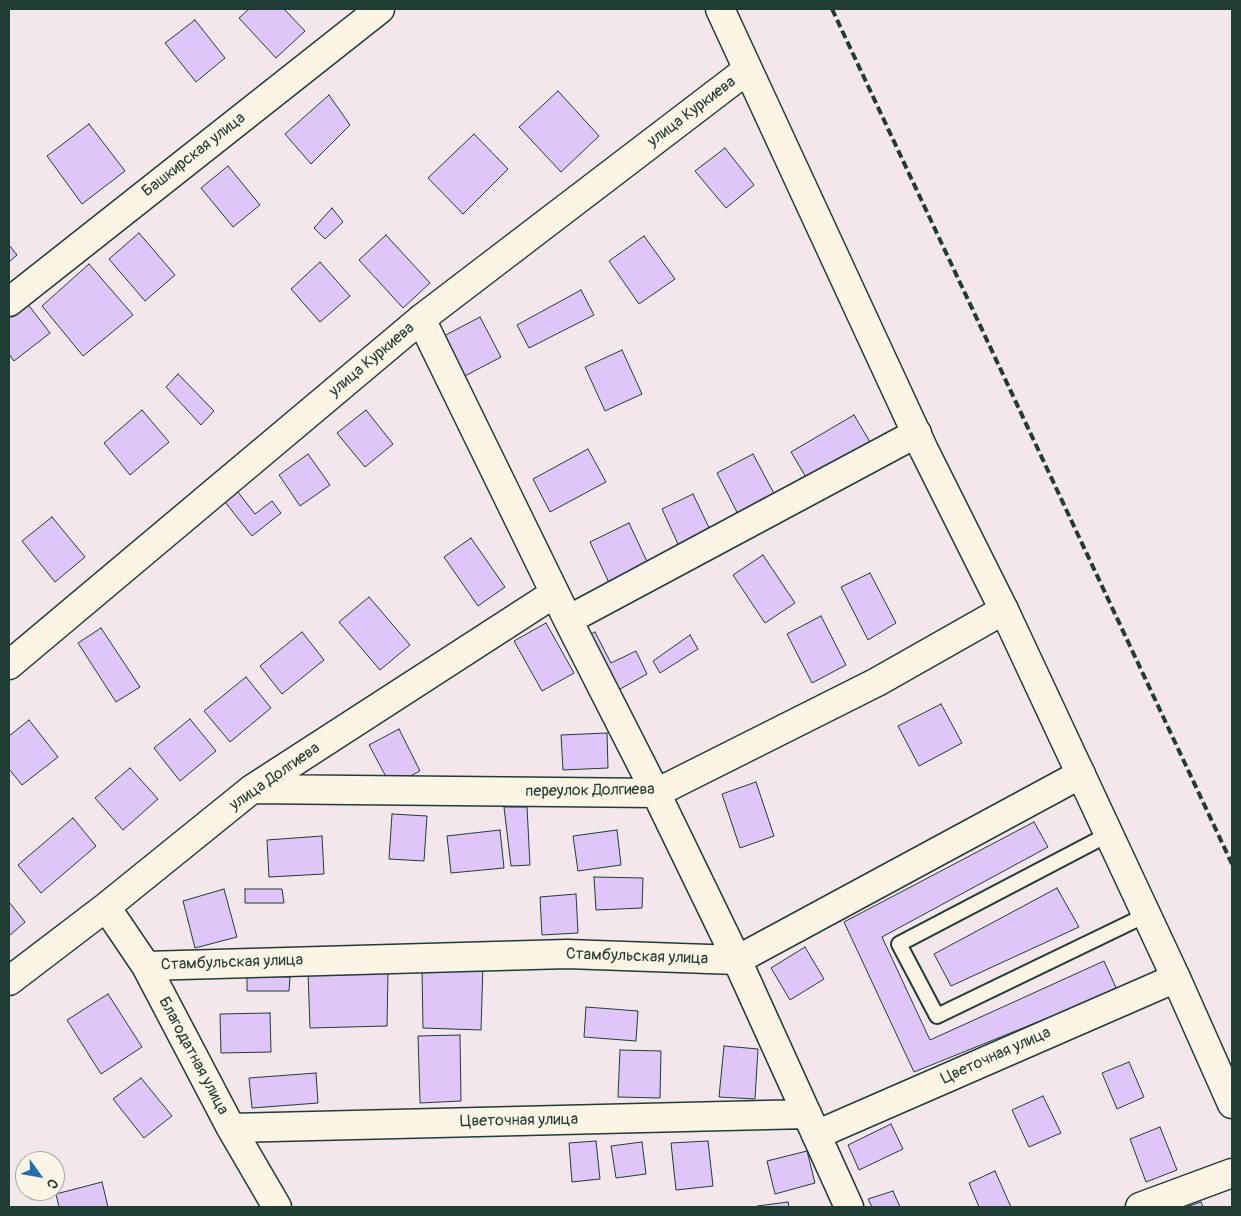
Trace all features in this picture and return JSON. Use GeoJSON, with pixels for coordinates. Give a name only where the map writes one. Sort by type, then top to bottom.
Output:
{"type":"FeatureCollection","features":[{"type":"Feature","properties":{"kind":"street","name":"Башкирская улица"},"geometry":{"type":"LineString","coordinates":[[9,302],[380,9]]}},
{"type":"Feature","properties":{"kind":"street"},"geometry":{"type":"LineString","coordinates":[[720,9],[916,433],[1004,610],[1081,774],[1176,978],[1232,1104]]}},
{"type":"Feature","properties":{"kind":"street","name":"улица Куркиева"},"geometry":{"type":"LineString","coordinates":[[9,665],[422,319],[747,70]]}},
{"type":"Feature","properties":{"kind":"street"},"geometry":{"type":"LineString","coordinates":[[422,319],[568,620],[656,793],[737,960],[849,1207]]}},
{"type":"Feature","properties":{"kind":"street"},"geometry":{"type":"LineString","coordinates":[[568,620],[916,433]]}},
{"type":"Feature","properties":{"kind":"street","name":"улица Долгиева"},"geometry":{"type":"LineString","coordinates":[[9,981],[106,907],[252,789],[555,593]]}},
{"type":"Feature","properties":{"kind":"street","name":"переулок Долгиева"},"geometry":{"type":"LineString","coordinates":[[252,789],[656,793],[877,682],[1004,610]]}},
{"type":"Feature","properties":{"kind":"street"},"geometry":{"type":"LineString","coordinates":[[737,960],[1081,774]]}},
{"type":"Feature","properties":{"kind":"street","name":"Благодатная улица"},"geometry":{"type":"LineString","coordinates":[[106,907],[146,966],[231,1128],[277,1207]]}},
{"type":"Feature","properties":{"kind":"street","name":"Стамбульская улица"},"geometry":{"type":"LineString","coordinates":[[146,966],[567,954],[737,960]]}},
{"type":"Feature","properties":{"kind":"street","name":"Цветочная улица"},"geometry":{"type":"LineString","coordinates":[[231,1128],[812,1124],[1176,978]]}},
{"type":"Feature","properties":{"kind":"street"},"geometry":{"type":"LineString","coordinates":[[1140,1207],[1232,1173]]}},
{"type":"Feature","properties":{"kind":"lane"},"geometry":{"type":"LineString","coordinates":[[1109,834],[899,944],[937,1016],[1146,915]]}},
{"type":"Feature","properties":{"kind":"building"},"geometry":{"type":"Polygon","coordinates":[[[249,9],[284,9],[305,31],[276,58],[239,18],[249,9]]]}},
{"type":"Feature","properties":{"kind":"building"},"geometry":{"type":"Polygon","coordinates":[[[195,20],[225,58],[196,82],[165,43],[195,20]]]}},
{"type":"Feature","properties":{"kind":"building"},"geometry":{"type":"Polygon","coordinates":[[[558,91],[599,136],[561,172],[519,127],[558,91]]]}},
{"type":"Feature","properties":{"kind":"building"},"geometry":{"type":"Polygon","coordinates":[[[329,95],[350,125],[311,164],[285,134],[329,95]]]}},
{"type":"Feature","properties":{"kind":"building"},"geometry":{"type":"Polygon","coordinates":[[[89,124],[125,171],[82,204],[47,156],[89,124]]]}},
{"type":"Feature","properties":{"kind":"building"},"geometry":{"type":"Polygon","coordinates":[[[474,134],[508,169],[463,214],[428,178],[474,134]]]}},
{"type":"Feature","properties":{"kind":"building"},"geometry":{"type":"Polygon","coordinates":[[[725,148],[754,185],[726,208],[695,171],[725,148]]]}},
{"type":"Feature","properties":{"kind":"building"},"geometry":{"type":"Polygon","coordinates":[[[228,166],[260,205],[233,227],[201,188],[228,166]]]}},
{"type":"Feature","properties":{"kind":"building"},"geometry":{"type":"Polygon","coordinates":[[[332,208],[343,222],[325,239],[314,228],[332,208]]]}},
{"type":"Feature","properties":{"kind":"building"},"geometry":{"type":"Polygon","coordinates":[[[139,233],[175,275],[145,301],[109,259],[139,233]]]}},
{"type":"Feature","properties":{"kind":"building"},"geometry":{"type":"Polygon","coordinates":[[[386,235],[430,283],[403,308],[359,260],[386,235]]]}},
{"type":"Feature","properties":{"kind":"building"},"geometry":{"type":"Polygon","coordinates":[[[644,236],[675,279],[639,304],[609,261],[644,236]]]}},
{"type":"Feature","properties":{"kind":"building"},"geometry":{"type":"Polygon","coordinates":[[[9,245],[17,255],[9,262],[9,245]]]}},
{"type":"Feature","properties":{"kind":"building"},"geometry":{"type":"Polygon","coordinates":[[[320,262],[350,296],[320,322],[291,289],[320,262]]]}},
{"type":"Feature","properties":{"kind":"building"},"geometry":{"type":"Polygon","coordinates":[[[89,264],[133,315],[83,356],[42,306],[89,264]]]}},
{"type":"Feature","properties":{"kind":"building"},"geometry":{"type":"Polygon","coordinates":[[[581,290],[594,315],[529,348],[517,325],[581,290]]]}},
{"type":"Feature","properties":{"kind":"building"},"geometry":{"type":"Polygon","coordinates":[[[20,294],[50,333],[14,361],[9,354],[9,303],[20,294]]]}},
{"type":"Feature","properties":{"kind":"building"},"geometry":{"type":"Polygon","coordinates":[[[480,317],[501,357],[461,378],[440,338],[480,317]]]}},
{"type":"Feature","properties":{"kind":"building"},"geometry":{"type":"Polygon","coordinates":[[[622,350],[642,394],[605,411],[585,367],[622,350]]]}},
{"type":"Feature","properties":{"kind":"building"},"geometry":{"type":"Polygon","coordinates":[[[178,374],[214,411],[201,425],[166,387],[178,374]]]}},
{"type":"Feature","properties":{"kind":"building"},"geometry":{"type":"Polygon","coordinates":[[[142,410],[169,442],[130,475],[104,443],[142,410]]]}},
{"type":"Feature","properties":{"kind":"building"},"geometry":{"type":"Polygon","coordinates":[[[366,410],[393,444],[365,467],[337,433],[366,410]]]}},
{"type":"Feature","properties":{"kind":"building"},"geometry":{"type":"Polygon","coordinates":[[[854,415],[873,447],[810,484],[791,452],[854,415]]]}},
{"type":"Feature","properties":{"kind":"building"},"geometry":{"type":"Polygon","coordinates":[[[588,449],[606,482],[550,512],[533,479],[588,449]]]}},
{"type":"Feature","properties":{"kind":"building"},"geometry":{"type":"Polygon","coordinates":[[[308,454],[330,485],[300,506],[279,475],[308,454]]]}},
{"type":"Feature","properties":{"kind":"building"},"geometry":{"type":"Polygon","coordinates":[[[753,454],[778,501],[741,520],[717,473],[753,454]]]}},
{"type":"Feature","properties":{"kind":"building"},"geometry":{"type":"Polygon","coordinates":[[[234,487],[255,514],[272,501],[281,513],[252,536],[221,497],[234,487]]]}},
{"type":"Feature","properties":{"kind":"building"},"geometry":{"type":"Polygon","coordinates":[[[693,494],[714,538],[682,553],[662,509],[693,494]]]}},
{"type":"Feature","properties":{"kind":"building"},"geometry":{"type":"Polygon","coordinates":[[[52,517],[85,557],[55,582],[22,541],[52,517]]]}},
{"type":"Feature","properties":{"kind":"building"},"geometry":{"type":"Polygon","coordinates":[[[629,523],[650,568],[611,587],[590,542],[629,523]]]}},
{"type":"Feature","properties":{"kind":"building"},"geometry":{"type":"Polygon","coordinates":[[[471,538],[505,587],[478,606],[444,557],[471,538]]]}},
{"type":"Feature","properties":{"kind":"building"},"geometry":{"type":"Polygon","coordinates":[[[763,555],[795,603],[765,623],[733,575],[763,555]]]}},
{"type":"Feature","properties":{"kind":"building"},"geometry":{"type":"Polygon","coordinates":[[[870,573],[896,623],[868,640],[841,587],[870,573]]]}},
{"type":"Feature","properties":{"kind":"building"},"geometry":{"type":"Polygon","coordinates":[[[369,597],[410,645],[380,670],[339,622],[369,597]]]}},
{"type":"Feature","properties":{"kind":"building"},"geometry":{"type":"Polygon","coordinates":[[[821,616],[846,665],[812,683],[787,634],[821,616]]]}},
{"type":"Feature","properties":{"kind":"building"},"geometry":{"type":"Polygon","coordinates":[[[546,623],[574,673],[542,691],[514,641],[546,623]]]}},
{"type":"Feature","properties":{"kind":"building"},"geometry":{"type":"Polygon","coordinates":[[[101,628],[140,687],[116,702],[78,643],[101,628]]]}},
{"type":"Feature","properties":{"kind":"building"},"geometry":{"type":"Polygon","coordinates":[[[302,632],[324,660],[282,694],[260,666],[302,632]]]}},
{"type":"Feature","properties":{"kind":"building"},"geometry":{"type":"Polygon","coordinates":[[[595,632],[611,663],[636,651],[647,674],[613,693],[585,637],[595,632]]]}},
{"type":"Feature","properties":{"kind":"building"},"geometry":{"type":"Polygon","coordinates":[[[690,635],[698,649],[660,673],[653,661],[690,635]]]}},
{"type":"Feature","properties":{"kind":"building"},"geometry":{"type":"Polygon","coordinates":[[[246,677],[271,708],[230,742],[204,711],[246,677]]]}},
{"type":"Feature","properties":{"kind":"building"},"geometry":{"type":"Polygon","coordinates":[[[941,704],[962,743],[919,766],[898,726],[941,704]]]}},
{"type":"Feature","properties":{"kind":"building"},"geometry":{"type":"Polygon","coordinates":[[[190,719],[216,751],[180,781],[154,748],[190,719]]]}},
{"type":"Feature","properties":{"kind":"building"},"geometry":{"type":"Polygon","coordinates":[[[29,720],[58,757],[22,785],[9,769],[9,736],[29,720]]]}},
{"type":"Feature","properties":{"kind":"building"},"geometry":{"type":"Polygon","coordinates":[[[399,729],[420,771],[391,786],[369,745],[399,729]]]}},
{"type":"Feature","properties":{"kind":"building"},"geometry":{"type":"Polygon","coordinates":[[[607,733],[608,768],[563,770],[561,735],[607,733]]]}},
{"type":"Feature","properties":{"kind":"building"},"geometry":{"type":"Polygon","coordinates":[[[130,768],[158,799],[123,830],[95,798],[130,768]]]}},
{"type":"Feature","properties":{"kind":"building"},"geometry":{"type":"Polygon","coordinates":[[[756,782],[774,836],[740,848],[722,794],[756,782]]]}},
{"type":"Feature","properties":{"kind":"building"},"geometry":{"type":"Polygon","coordinates":[[[504,807],[527,807],[530,865],[511,866],[504,807]]]}},
{"type":"Feature","properties":{"kind":"building"},"geometry":{"type":"Polygon","coordinates":[[[392,814],[427,816],[424,861],[389,859],[392,814]]]}},
{"type":"Feature","properties":{"kind":"building"},"geometry":{"type":"Polygon","coordinates":[[[73,818],[96,846],[41,893],[18,865],[73,818]]]}},
{"type":"Feature","properties":{"kind":"building"},"geometry":{"type":"Polygon","coordinates":[[[1034,822],[1048,847],[882,937],[930,1040],[1104,961],[1117,990],[914,1072],[844,922],[1034,822]]]}},
{"type":"Feature","properties":{"kind":"building"},"geometry":{"type":"Polygon","coordinates":[[[500,830],[504,868],[451,873],[447,836],[500,830]]]}},
{"type":"Feature","properties":{"kind":"building"},"geometry":{"type":"Polygon","coordinates":[[[617,830],[621,865],[578,871],[573,836],[617,830]]]}},
{"type":"Feature","properties":{"kind":"building"},"geometry":{"type":"Polygon","coordinates":[[[322,836],[324,874],[269,877],[267,840],[322,836]]]}},
{"type":"Feature","properties":{"kind":"building"},"geometry":{"type":"Polygon","coordinates":[[[594,877],[643,878],[642,908],[596,910],[594,877]]]}},
{"type":"Feature","properties":{"kind":"building"},"geometry":{"type":"Polygon","coordinates":[[[1057,888],[1079,927],[951,986],[934,954],[1057,888]]]}},
{"type":"Feature","properties":{"kind":"building"},"geometry":{"type":"Polygon","coordinates":[[[224,889],[237,937],[195,948],[183,901],[224,889]]]}},
{"type":"Feature","properties":{"kind":"building"},"geometry":{"type":"Polygon","coordinates":[[[245,889],[282,889],[284,903],[245,903],[245,889]]]}},
{"type":"Feature","properties":{"kind":"building"},"geometry":{"type":"Polygon","coordinates":[[[576,894],[578,933],[542,935],[540,897],[576,894]]]}},
{"type":"Feature","properties":{"kind":"building"},"geometry":{"type":"Polygon","coordinates":[[[9,902],[25,922],[9,936],[9,902]]]}},
{"type":"Feature","properties":{"kind":"building"},"geometry":{"type":"Polygon","coordinates":[[[805,947],[824,979],[790,1000],[771,968],[805,947]]]}},
{"type":"Feature","properties":{"kind":"building"},"geometry":{"type":"Polygon","coordinates":[[[483,964],[481,1030],[423,1028],[422,967],[483,964]]]}},
{"type":"Feature","properties":{"kind":"building"},"geometry":{"type":"Polygon","coordinates":[[[308,971],[388,971],[387,1026],[310,1028],[308,971]]]}},
{"type":"Feature","properties":{"kind":"building"},"geometry":{"type":"Polygon","coordinates":[[[247,976],[290,977],[289,991],[247,991],[247,976]]]}},
{"type":"Feature","properties":{"kind":"building"},"geometry":{"type":"Polygon","coordinates":[[[108,994],[142,1047],[101,1074],[67,1020],[108,994]]]}},
{"type":"Feature","properties":{"kind":"building"},"geometry":{"type":"Polygon","coordinates":[[[586,1007],[638,1011],[636,1041],[584,1037],[586,1007]]]}},
{"type":"Feature","properties":{"kind":"building"},"geometry":{"type":"Polygon","coordinates":[[[270,1013],[271,1052],[221,1053],[220,1014],[270,1013]]]}},
{"type":"Feature","properties":{"kind":"building"},"geometry":{"type":"Polygon","coordinates":[[[460,1035],[461,1101],[420,1103],[418,1036],[460,1035]]]}},
{"type":"Feature","properties":{"kind":"building"},"geometry":{"type":"Polygon","coordinates":[[[724,1046],[758,1049],[755,1099],[719,1097],[724,1046]]]}},
{"type":"Feature","properties":{"kind":"building"},"geometry":{"type":"Polygon","coordinates":[[[620,1050],[661,1051],[660,1098],[618,1097],[620,1050]]]}},
{"type":"Feature","properties":{"kind":"building"},"geometry":{"type":"Polygon","coordinates":[[[1129,1062],[1144,1097],[1117,1109],[1102,1073],[1129,1062]]]}},
{"type":"Feature","properties":{"kind":"building"},"geometry":{"type":"Polygon","coordinates":[[[316,1073],[318,1103],[252,1108],[249,1078],[316,1073]]]}},
{"type":"Feature","properties":{"kind":"building"},"geometry":{"type":"Polygon","coordinates":[[[141,1078],[172,1116],[144,1138],[113,1099],[141,1078]]]}},
{"type":"Feature","properties":{"kind":"building"},"geometry":{"type":"Polygon","coordinates":[[[1043,1096],[1061,1133],[1029,1147],[1012,1110],[1043,1096]]]}},
{"type":"Feature","properties":{"kind":"building"},"geometry":{"type":"Polygon","coordinates":[[[891,1124],[903,1149],[859,1170],[848,1145],[891,1124]]]}},
{"type":"Feature","properties":{"kind":"building"},"geometry":{"type":"Polygon","coordinates":[[[1160,1127],[1177,1170],[1146,1182],[1130,1139],[1160,1127]]]}},
{"type":"Feature","properties":{"kind":"building"},"geometry":{"type":"Polygon","coordinates":[[[596,1141],[600,1179],[572,1182],[569,1143],[596,1141]]]}},
{"type":"Feature","properties":{"kind":"building"},"geometry":{"type":"Polygon","coordinates":[[[708,1141],[713,1186],[676,1190],[671,1143],[708,1141]]]}},
{"type":"Feature","properties":{"kind":"building"},"geometry":{"type":"Polygon","coordinates":[[[642,1142],[646,1174],[616,1178],[611,1146],[642,1142]]]}},
{"type":"Feature","properties":{"kind":"building"},"geometry":{"type":"Polygon","coordinates":[[[807,1151],[815,1183],[775,1194],[767,1161],[807,1151]]]}},
{"type":"Feature","properties":{"kind":"building"},"geometry":{"type":"Polygon","coordinates":[[[995,1171],[1011,1207],[979,1207],[969,1183],[995,1171]]]}},
{"type":"Feature","properties":{"kind":"building"},"geometry":{"type":"Polygon","coordinates":[[[102,1182],[108,1207],[59,1207],[58,1201],[65,1201],[65,1192],[102,1182]]]}},
{"type":"Feature","properties":{"kind":"building"},"geometry":{"type":"Polygon","coordinates":[[[893,1191],[900,1207],[872,1207],[868,1199],[893,1191]]]}},
{"type":"Feature","properties":{"kind":"building"},"geometry":{"type":"Polygon","coordinates":[[[788,1202],[789,1207],[757,1207],[757,1206],[788,1202]]]}},
{"type":"Feature","properties":{"kind":"building"},"geometry":{"type":"Polygon","coordinates":[[[1201,1202],[1203,1207],[1186,1207],[1201,1202]]]}},
{"type":"Feature","properties":{"kind":"railway"},"geometry":{"type":"LineString","coordinates":[[832,9],[1232,864]]}}]}
